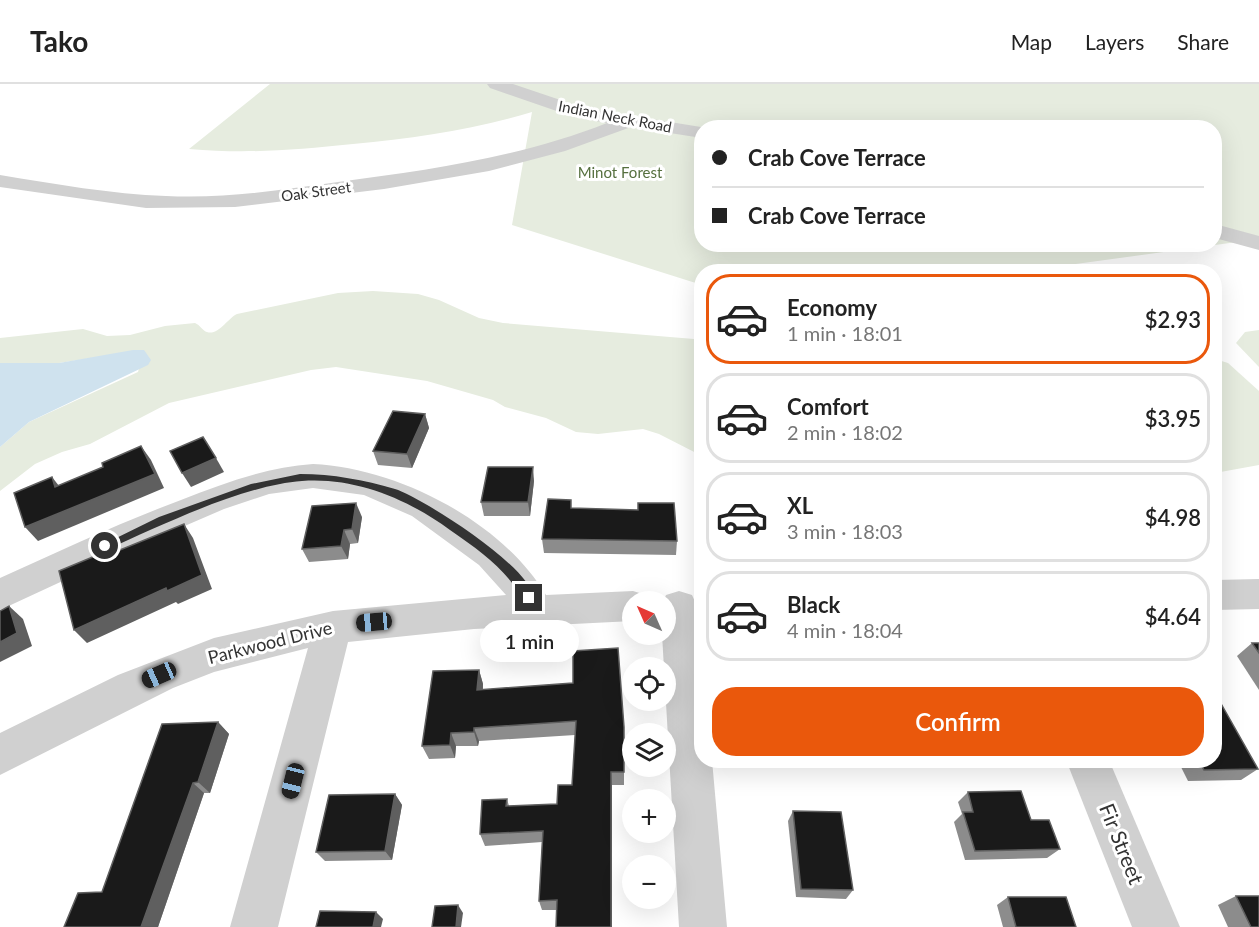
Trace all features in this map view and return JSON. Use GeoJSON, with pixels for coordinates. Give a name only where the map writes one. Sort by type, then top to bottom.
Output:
{"type":"FeatureCollection","features":[{"type":"Feature","properties":{"kind":"street","name":"Indian Neck Road"},"geometry":{"type":"LineString","coordinates":[[496,84],[554,106],[626,122],[694,131]]}},
{"type":"Feature","properties":{"kind":"street","name":"Oak Street"},"geometry":{"type":"LineString","coordinates":[[0,181],[151,202],[249,200],[466,170],[559,147],[626,122]]}},
{"type":"Feature","properties":{"kind":"street"},"geometry":{"type":"LineString","coordinates":[[1222,233],[1259,243]]}},
{"type":"Feature","properties":{"kind":"street"},"geometry":{"type":"LineString","coordinates":[[0,595],[162,520],[219,498],[272,482],[314,476],[379,488],[426,507],[496,557],[513,574],[536,611]]}},
{"type":"Feature","properties":{"kind":"street"},"geometry":{"type":"LineString","coordinates":[[1222,595],[1259,594]]}},
{"type":"Feature","properties":{"kind":"street"},"geometry":{"type":"LineString","coordinates":[[682,606],[703,927]]}},
{"type":"Feature","properties":{"kind":"street","name":"Parkwood Drive"},"geometry":{"type":"LineString","coordinates":[[0,755],[133,687],[187,664],[272,638],[333,627],[415,618],[622,607]]}},
{"type":"Feature","properties":{"kind":"street"},"geometry":{"type":"LineString","coordinates":[[254,927],[333,627]]}},
{"type":"Feature","properties":{"kind":"street","name":"Fir Street"},"geometry":{"type":"LineString","coordinates":[[1090,768],[1156,927]]}},
{"type":"Feature","properties":{"kind":"green space","name":"Minot Forest"},"geometry":{"type":"Polygon","coordinates":[[[270,84],[1259,84],[1259,239],[1222,244],[1222,120],[694,120],[694,252],[1164,252],[1076,264],[694,264],[694,282],[512,225],[532,112],[466,128],[376,142],[271,151],[189,149],[270,84]]]}},
{"type":"Feature","properties":{"kind":"green space"},"geometry":{"type":"Polygon","coordinates":[[[373,291],[418,294],[439,300],[479,318],[503,323],[694,339],[694,452],[659,434],[643,429],[598,434],[576,432],[546,418],[427,381],[336,367],[311,370],[169,403],[90,444],[62,452],[35,464],[0,491],[0,447],[29,422],[138,372],[144,350],[59,363],[0,363],[0,338],[83,329],[107,336],[130,335],[165,326],[195,323],[211,333],[237,314],[338,293],[373,291]]]}},
{"type":"Feature","properties":{"kind":"green space"},"geometry":{"type":"Polygon","coordinates":[[[1259,330],[1259,367],[1236,343],[1245,332],[1259,330]]]}},
{"type":"Feature","properties":{"kind":"green space"},"geometry":{"type":"Polygon","coordinates":[[[1222,361],[1228,363],[1259,391],[1259,465],[1222,472],[1222,361]]]}},
{"type":"Feature","properties":{"kind":"water"},"geometry":{"type":"Polygon","coordinates":[[[144,350],[151,360],[148,365],[29,422],[0,447],[0,363],[59,363],[144,350]]]}},
{"type":"Feature","properties":{"kind":"building"},"geometry":{"type":"Polygon","coordinates":[[[393,411],[425,414],[407,454],[373,451],[393,411]]]}},
{"type":"Feature","properties":{"kind":"building"},"geometry":{"type":"Polygon","coordinates":[[[203,437],[216,458],[182,473],[170,451],[203,437]]]}},
{"type":"Feature","properties":{"kind":"building"},"geometry":{"type":"Polygon","coordinates":[[[141,446],[155,474],[25,527],[14,493],[52,477],[55,487],[103,467],[102,463],[141,446]]]}},
{"type":"Feature","properties":{"kind":"building"},"geometry":{"type":"Polygon","coordinates":[[[488,467],[533,467],[528,502],[481,502],[488,467]]]}},
{"type":"Feature","properties":{"kind":"building"},"geometry":{"type":"Polygon","coordinates":[[[548,499],[571,500],[571,508],[638,510],[638,503],[674,503],[677,541],[542,539],[548,499]]]}},
{"type":"Feature","properties":{"kind":"building"},"geometry":{"type":"Polygon","coordinates":[[[356,503],[352,529],[344,530],[341,546],[302,549],[312,506],[356,503]]]}},
{"type":"Feature","properties":{"kind":"building"},"geometry":{"type":"Polygon","coordinates":[[[184,524],[202,575],[167,591],[166,588],[74,630],[59,571],[119,546],[120,550],[184,524]]]}},
{"type":"Feature","properties":{"kind":"building"},"geometry":{"type":"Polygon","coordinates":[[[9,606],[17,633],[0,642],[0,611],[9,606]]]}},
{"type":"Feature","properties":{"kind":"building"},"geometry":{"type":"Polygon","coordinates":[[[1252,643],[1259,643],[1259,653],[1252,643]]]}},
{"type":"Feature","properties":{"kind":"building"},"geometry":{"type":"Polygon","coordinates":[[[618,648],[624,723],[622,772],[611,772],[611,927],[556,927],[557,900],[539,901],[543,831],[480,834],[482,800],[507,799],[506,806],[557,804],[558,785],[572,785],[576,721],[474,728],[474,732],[451,733],[450,745],[422,746],[433,671],[479,670],[477,690],[573,683],[573,651],[618,648]]]}},
{"type":"Feature","properties":{"kind":"building"},"geometry":{"type":"Polygon","coordinates":[[[1222,705],[1258,769],[1204,770],[1203,768],[1222,768],[1222,705]]]}},
{"type":"Feature","properties":{"kind":"building"},"geometry":{"type":"Polygon","coordinates":[[[218,722],[198,782],[193,783],[141,927],[64,927],[78,893],[102,892],[162,724],[218,722]]]}},
{"type":"Feature","properties":{"kind":"building"},"geometry":{"type":"Polygon","coordinates":[[[1021,791],[1031,820],[1049,820],[1060,849],[975,851],[963,812],[973,812],[968,792],[1021,791]]]}},
{"type":"Feature","properties":{"kind":"building"},"geometry":{"type":"Polygon","coordinates":[[[395,794],[385,851],[316,852],[329,795],[395,794]]]}},
{"type":"Feature","properties":{"kind":"building"},"geometry":{"type":"Polygon","coordinates":[[[793,811],[841,812],[853,890],[801,889],[793,811]]]}},
{"type":"Feature","properties":{"kind":"building"},"geometry":{"type":"Polygon","coordinates":[[[1236,896],[1259,896],[1259,927],[1251,927],[1236,896]]]}},
{"type":"Feature","properties":{"kind":"building"},"geometry":{"type":"Polygon","coordinates":[[[1008,897],[1066,897],[1076,927],[1016,927],[1008,897]]]}},
{"type":"Feature","properties":{"kind":"building"},"geometry":{"type":"Polygon","coordinates":[[[458,905],[456,927],[432,927],[435,906],[458,905]]]}},
{"type":"Feature","properties":{"kind":"building"},"geometry":{"type":"Polygon","coordinates":[[[320,911],[376,912],[373,927],[316,927],[320,911]]]}},
{"type":"Feature","properties":{"kind":"route"},"geometry":{"type":"LineString","coordinates":[[105,546],[162,520],[254,486],[300,477],[331,477],[394,492],[426,507],[496,557],[513,574],[529,598]]}}]}
